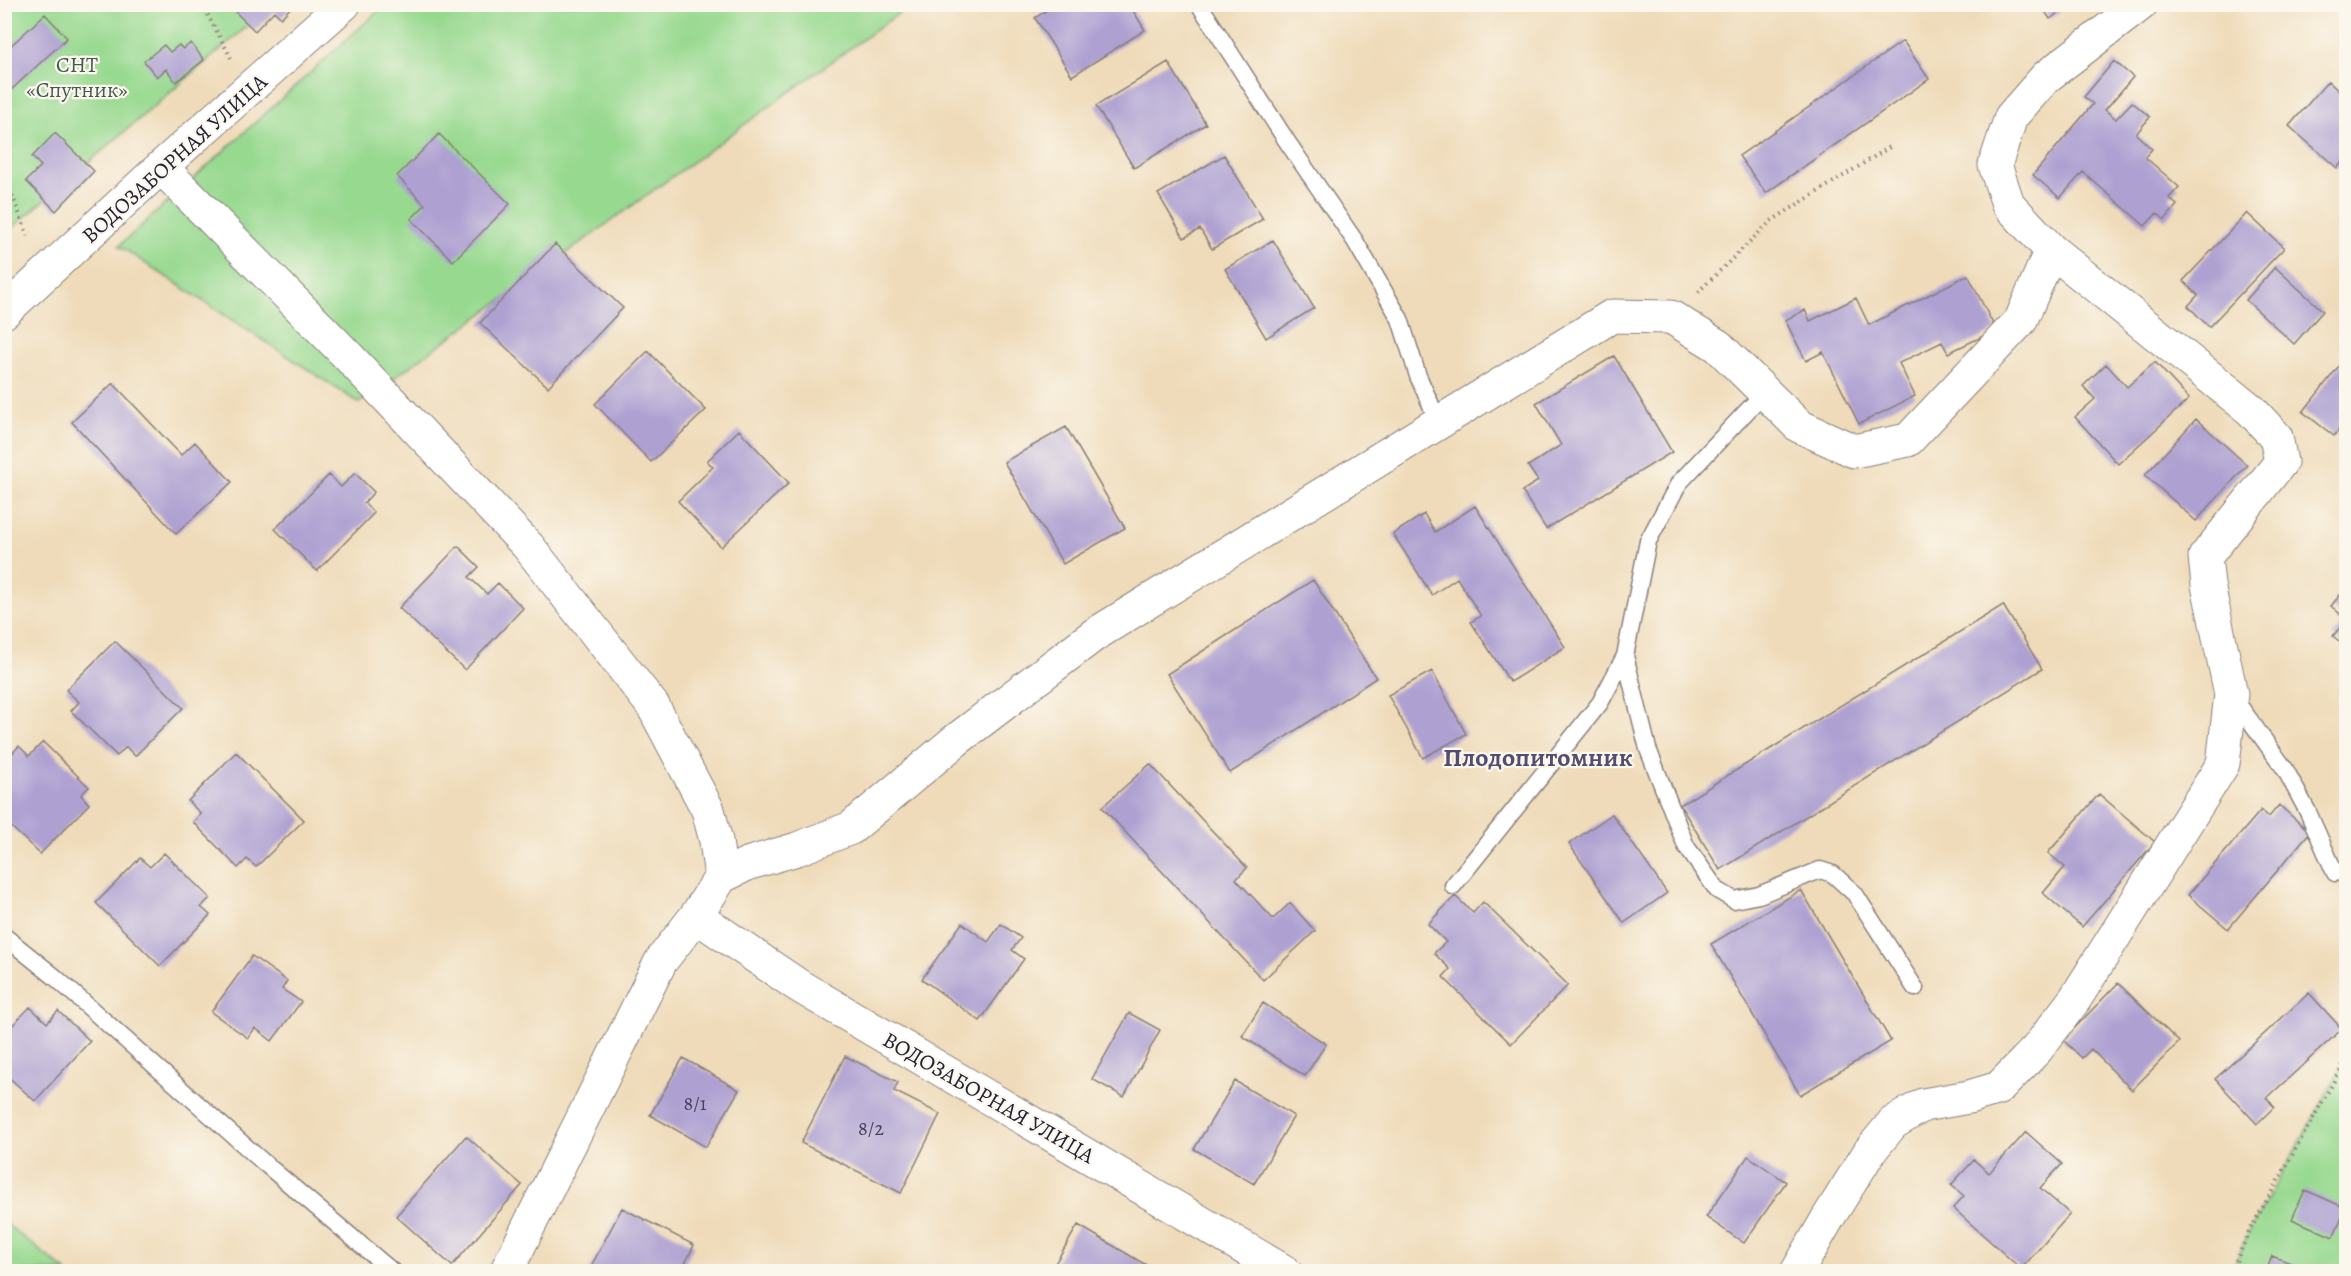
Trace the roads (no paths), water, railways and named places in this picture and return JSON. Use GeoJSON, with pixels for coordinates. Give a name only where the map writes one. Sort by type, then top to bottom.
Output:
{"type":"FeatureCollection","features":[{"type":"Feature","properties":{"kind":"street","name":"ВОДОЗАБОРНАЯ УЛИЦА"},"geometry":{"type":"LineString","coordinates":[[4,312],[161,167],[344,4]]}},
{"type":"Feature","properties":{"kind":"street"},"geometry":{"type":"LineString","coordinates":[[1797,1272],[1870,1151],[1893,1123],[1923,1105],[1969,1097],[2000,1088],[2037,1049],[2075,999],[2223,764],[2231,694],[2208,585],[2205,556],[2281,462],[2276,437],[2251,410],[2051,250],[2008,204],[1995,165],[2011,117],[2046,77],[2141,4]]}},
{"type":"Feature","properties":{"kind":"street"},"geometry":{"type":"LineString","coordinates":[[161,167],[346,354],[528,546],[653,705],[708,810],[716,841],[721,877]]}},
{"type":"Feature","properties":{"kind":"street"},"geometry":{"type":"LineString","coordinates":[[506,1272],[661,961],[696,916],[721,877],[747,864],[797,849],[852,828],[955,741],[1094,634],[1612,316],[1671,317],[1718,346],[1800,426],[1854,451],[1908,440],[2021,320],[2051,250]]}},
{"type":"Feature","properties":{"kind":"street","name":"ВОДОЗАБОРНАЯ УЛИЦА"},"geometry":{"type":"LineString","coordinates":[[696,916],[799,986],[1285,1272]]}},
{"type":"Feature","properties":{"kind":"lane"},"geometry":{"type":"LineString","coordinates":[[1199,4],[1286,140],[1355,241],[1400,319],[1418,376],[1439,423]]}},
{"type":"Feature","properties":{"kind":"lane"},"geometry":{"type":"LineString","coordinates":[[1453,886],[1600,703],[1625,656],[1648,541],[1653,531],[1679,483],[1765,392]]}},
{"type":"Feature","properties":{"kind":"lane"},"geometry":{"type":"LineString","coordinates":[[1625,656],[1648,749],[1686,846],[1717,890],[1734,900],[1759,895],[1820,870],[1833,874],[1855,894],[1915,988]]}},
{"type":"Feature","properties":{"kind":"lane"},"geometry":{"type":"LineString","coordinates":[[2231,694],[2285,769],[2330,858],[2335,873]]}},
{"type":"Feature","properties":{"kind":"lane"},"geometry":{"type":"LineString","coordinates":[[4,936],[55,977],[262,1161],[393,1272]]}},
{"type":"Feature","properties":{"kind":"district","name":"Плодопитомник"},"geometry":{"type":"Point","coordinates":[1538,757]}},
{"type":"Feature","properties":{"kind":"park label","name":"СНТ «Спутник»"},"geometry":{"type":"Point","coordinates":[77,76]}}]}
